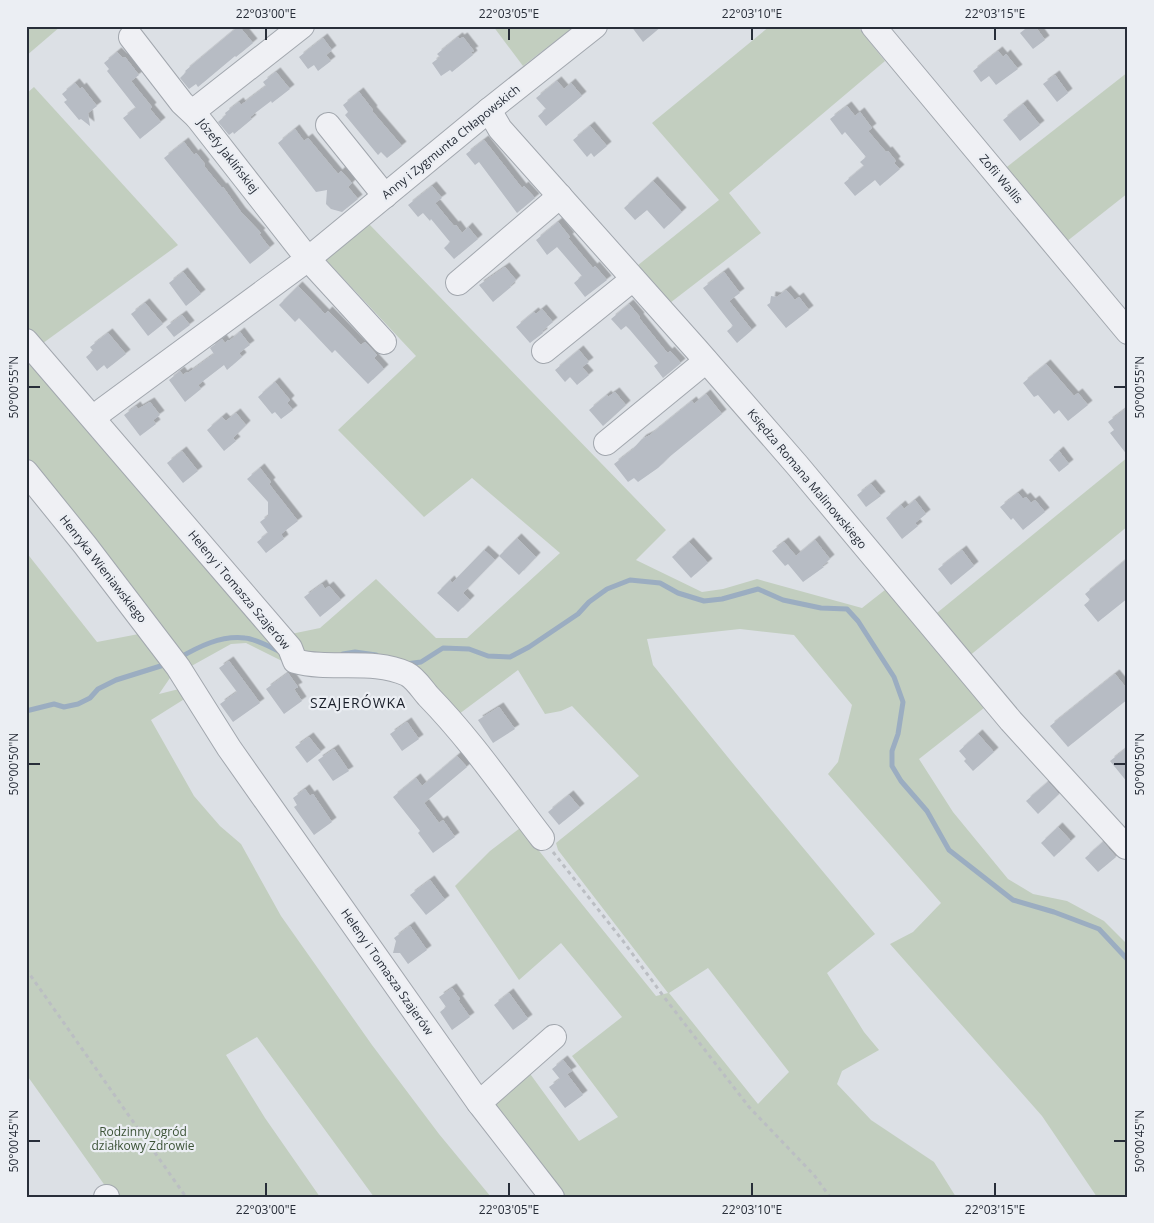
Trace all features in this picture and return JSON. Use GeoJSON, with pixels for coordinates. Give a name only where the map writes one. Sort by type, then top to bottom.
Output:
{"type":"FeatureCollection","features":[{"type":"Feature","properties":{"kind":"street","name":"Józefy Jaklińskiej"},"geometry":{"type":"LineString","coordinates":[[302,26],[200,106],[196,112],[197,117],[308,259],[384,342]]}},
{"type":"Feature","properties":{"kind":"street","name":"Anny i Zygmunta Chłapowskich"},"geometry":{"type":"LineString","coordinates":[[103,410],[308,259],[489,110],[595,26]]}},
{"type":"Feature","properties":{"kind":"street","name":"Zofii Wallis"},"geometry":{"type":"LineString","coordinates":[[873,26],[1128,332]]}},
{"type":"Feature","properties":{"kind":"street"},"geometry":{"type":"LineString","coordinates":[[131,37],[182,103],[197,117]]}},
{"type":"Feature","properties":{"kind":"street","name":"Księdza Romana Malinowskiego"},"geometry":{"type":"LineString","coordinates":[[489,110],[500,129],[797,465],[1011,721],[1126,848]]}},
{"type":"Feature","properties":{"kind":"street"},"geometry":{"type":"LineString","coordinates":[[328,125],[385,196]]}},
{"type":"Feature","properties":{"kind":"street"},"geometry":{"type":"LineString","coordinates":[[458,283],[560,196]]}},
{"type":"Feature","properties":{"kind":"street"},"geometry":{"type":"LineString","coordinates":[[544,352],[633,279]]}},
{"type":"Feature","properties":{"kind":"street","name":"Heleny i Tomasza Szajerów"},"geometry":{"type":"LineString","coordinates":[[26,341],[290,648],[295,661],[322,666],[383,668],[408,675],[464,735],[542,838]]}},
{"type":"Feature","properties":{"kind":"street"},"geometry":{"type":"LineString","coordinates":[[606,443],[706,361]]}},
{"type":"Feature","properties":{"kind":"street","name":"Henryka Wieniawskiego"},"geometry":{"type":"LineString","coordinates":[[26,472],[85,545],[178,667]]}},
{"type":"Feature","properties":{"kind":"street","name":"Heleny i Tomasza Szajerów"},"geometry":{"type":"LineString","coordinates":[[178,667],[229,748],[479,1103],[552,1197]]}},
{"type":"Feature","properties":{"kind":"street"},"geometry":{"type":"LineString","coordinates":[[479,1103],[554,1037]]}},
{"type":"Feature","properties":{"kind":"path"},"geometry":{"type":"LineString","coordinates":[[542,838],[749,1107],[814,1175],[830,1197]]}},
{"type":"Feature","properties":{"kind":"path"},"geometry":{"type":"LineString","coordinates":[[26,969],[186,1197]]}},
{"type":"Feature","properties":{"kind":"green space"},"geometry":{"type":"Polygon","coordinates":[[[26,26],[61,26],[26,56],[26,26]]]}},
{"type":"Feature","properties":{"kind":"green space"},"geometry":{"type":"Polygon","coordinates":[[[493,26],[575,26],[523,66],[493,26]]]}},
{"type":"Feature","properties":{"kind":"green space"},"geometry":{"type":"Polygon","coordinates":[[[770,26],[857,26],[885,61],[729,193],[761,233],[666,306],[632,270],[719,200],[652,123],[770,26]]]}},
{"type":"Feature","properties":{"kind":"green space"},"geometry":{"type":"Polygon","coordinates":[[[1128,72],[1128,193],[1066,242],[1003,170],[1128,72]]]}},
{"type":"Feature","properties":{"kind":"green space"},"geometry":{"type":"Polygon","coordinates":[[[34,87],[178,245],[39,346],[26,331],[26,94],[34,87]]]}},
{"type":"Feature","properties":{"kind":"green space"},"geometry":{"type":"Polygon","coordinates":[[[369,224],[666,530],[636,560],[702,592],[723,589],[757,579],[862,608],[890,586],[989,704],[919,759],[953,812],[1008,879],[1033,894],[1067,901],[1104,921],[1128,945],[1128,1197],[1097,1197],[1042,1116],[890,944],[913,932],[941,903],[828,774],[838,762],[852,705],[794,635],[740,629],[647,639],[653,665],[875,934],[827,973],[864,1032],[879,1050],[842,1071],[837,1084],[871,1120],[934,1162],[956,1197],[560,1197],[489,1105],[528,1071],[579,1141],[618,1117],[572,1056],[622,1017],[561,943],[519,980],[455,886],[490,851],[524,825],[536,847],[656,996],[668,993],[558,850],[556,843],[639,776],[572,706],[561,711],[545,714],[518,670],[455,717],[422,681],[305,659],[291,634],[320,628],[376,579],[436,638],[467,638],[560,553],[472,478],[424,517],[338,430],[416,356],[325,259],[369,224]],[[708,968],[669,993],[758,1104],[789,1072],[708,968]]]}},
{"type":"Feature","properties":{"kind":"green space"},"geometry":{"type":"Polygon","coordinates":[[[26,349],[290,665],[246,643],[231,644],[186,669],[26,461],[26,349]]]}},
{"type":"Feature","properties":{"kind":"green space"},"geometry":{"type":"Polygon","coordinates":[[[1128,457],[1128,526],[968,657],[932,617],[1128,457]]]}},
{"type":"Feature","properties":{"kind":"green space","name":"Rodzinny ogród działkowy Zdrowie"},"geometry":{"type":"Polygon","coordinates":[[[26,552],[97,642],[144,633],[172,675],[159,694],[179,689],[186,698],[151,720],[194,796],[220,826],[241,844],[281,916],[372,1045],[439,1134],[491,1197],[374,1197],[257,1037],[226,1055],[265,1118],[320,1197],[113,1197],[26,1074],[26,552]]]}},
{"type":"Feature","properties":{"kind":"building"},"geometry":{"type":"Polygon","coordinates":[[[239,26],[253,43],[198,87],[196,84],[189,89],[180,78],[185,71],[239,26]]]}},
{"type":"Feature","properties":{"kind":"building"},"geometry":{"type":"Polygon","coordinates":[[[631,26],[662,26],[643,42],[631,26]]]}},
{"type":"Feature","properties":{"kind":"building"},"geometry":{"type":"Polygon","coordinates":[[[1029,26],[1035,26],[1045,40],[1033,49],[1020,33],[1029,26]]]}},
{"type":"Feature","properties":{"kind":"building"},"geometry":{"type":"Polygon","coordinates":[[[458,37],[460,39],[463,37],[474,51],[471,52],[473,55],[452,72],[450,70],[441,76],[432,63],[440,57],[437,54],[458,37]]]}},
{"type":"Feature","properties":{"kind":"building"},"geometry":{"type":"Polygon","coordinates":[[[323,38],[332,50],[326,55],[331,61],[318,71],[314,65],[308,69],[299,57],[323,38]]]}},
{"type":"Feature","properties":{"kind":"building"},"geometry":{"type":"Polygon","coordinates":[[[998,51],[1003,57],[1006,54],[1018,69],[996,85],[989,76],[981,82],[973,71],[998,51]]]}},
{"type":"Feature","properties":{"kind":"building"},"geometry":{"type":"Polygon","coordinates":[[[117,52],[123,58],[125,57],[139,75],[131,81],[152,107],[150,109],[161,122],[140,139],[123,118],[136,108],[107,71],[109,69],[104,63],[117,52]]]}},
{"type":"Feature","properties":{"kind":"building"},"geometry":{"type":"Polygon","coordinates":[[[276,72],[290,89],[250,117],[252,119],[234,134],[233,132],[229,135],[218,122],[226,115],[225,113],[239,102],[241,105],[266,86],[263,82],[276,72]]]}},
{"type":"Feature","properties":{"kind":"building"},"geometry":{"type":"Polygon","coordinates":[[[1055,75],[1068,93],[1057,102],[1043,84],[1055,75]]]}},
{"type":"Feature","properties":{"kind":"building"},"geometry":{"type":"Polygon","coordinates":[[[557,81],[564,89],[571,83],[582,96],[546,126],[538,116],[546,109],[536,98],[557,81]]]}},
{"type":"Feature","properties":{"kind":"building"},"geometry":{"type":"Polygon","coordinates":[[[75,83],[80,89],[82,87],[97,106],[88,113],[90,126],[81,119],[79,120],[64,102],[67,100],[62,94],[75,83]]]}},
{"type":"Feature","properties":{"kind":"building"},"geometry":{"type":"Polygon","coordinates":[[[359,92],[372,111],[402,146],[387,158],[381,152],[378,155],[345,115],[348,112],[343,105],[359,92]]]}},
{"type":"Feature","properties":{"kind":"building"},"geometry":{"type":"Polygon","coordinates":[[[1023,104],[1040,125],[1020,141],[1003,120],[1023,104]]]}},
{"type":"Feature","properties":{"kind":"building"},"geometry":{"type":"Polygon","coordinates":[[[847,106],[855,116],[860,112],[872,128],[868,131],[886,152],[888,151],[896,161],[894,163],[900,169],[880,186],[875,180],[855,196],[844,183],[864,166],[860,162],[866,157],[845,132],[842,135],[830,119],[847,106]]]}},
{"type":"Feature","properties":{"kind":"building"},"geometry":{"type":"Polygon","coordinates":[[[590,126],[607,146],[594,157],[591,153],[587,157],[573,140],[590,126]]]}},
{"type":"Feature","properties":{"kind":"building"},"geometry":{"type":"Polygon","coordinates":[[[295,129],[304,141],[308,138],[338,174],[341,171],[352,183],[348,187],[358,199],[342,212],[331,209],[326,204],[327,190],[316,192],[278,143],[295,129]]]}},
{"type":"Feature","properties":{"kind":"building"},"geometry":{"type":"Polygon","coordinates":[[[484,140],[522,188],[524,186],[535,198],[517,213],[479,162],[475,165],[466,154],[484,140]]]}},
{"type":"Feature","properties":{"kind":"building"},"geometry":{"type":"Polygon","coordinates":[[[184,142],[194,155],[196,153],[201,159],[205,164],[204,166],[223,187],[241,212],[261,233],[259,234],[270,248],[250,264],[164,158],[184,142]]]}},
{"type":"Feature","properties":{"kind":"building"},"geometry":{"type":"Polygon","coordinates":[[[653,181],[682,212],[664,229],[647,210],[635,220],[624,208],[653,181]]]}},
{"type":"Feature","properties":{"kind":"building"},"geometry":{"type":"Polygon","coordinates":[[[432,186],[442,198],[435,203],[454,226],[456,225],[462,233],[468,227],[478,239],[454,259],[444,248],[450,242],[431,219],[430,221],[423,213],[418,217],[408,205],[432,186]]]}},
{"type":"Feature","properties":{"kind":"building"},"geometry":{"type":"Polygon","coordinates":[[[558,222],[570,237],[568,238],[593,268],[595,266],[607,280],[585,297],[574,283],[582,276],[557,247],[547,255],[536,240],[558,222]]]}},
{"type":"Feature","properties":{"kind":"building"},"geometry":{"type":"Polygon","coordinates":[[[505,267],[516,280],[511,287],[493,302],[479,285],[505,267]]]}},
{"type":"Feature","properties":{"kind":"building"},"geometry":{"type":"Polygon","coordinates":[[[183,272],[201,294],[186,306],[169,283],[183,272]]]}},
{"type":"Feature","properties":{"kind":"building"},"geometry":{"type":"Polygon","coordinates":[[[724,272],[740,293],[729,301],[752,330],[737,343],[727,331],[733,326],[703,288],[724,272]]]}},
{"type":"Feature","properties":{"kind":"building"},"geometry":{"type":"Polygon","coordinates":[[[298,286],[325,314],[328,311],[361,345],[365,342],[377,355],[374,358],[384,369],[368,384],[335,350],[332,353],[299,318],[295,322],[279,305],[298,286]]]}},
{"type":"Feature","properties":{"kind":"building"},"geometry":{"type":"Polygon","coordinates":[[[786,290],[795,300],[799,297],[809,310],[786,328],[767,305],[770,303],[771,296],[777,297],[786,290]]]}},
{"type":"Feature","properties":{"kind":"building"},"geometry":{"type":"Polygon","coordinates":[[[145,303],[163,324],[148,336],[131,314],[145,303]]]}},
{"type":"Feature","properties":{"kind":"building"},"geometry":{"type":"Polygon","coordinates":[[[629,304],[665,350],[668,353],[670,351],[681,363],[663,378],[654,366],[658,363],[630,330],[626,326],[621,330],[611,319],[629,304]]]}},
{"type":"Feature","properties":{"kind":"building"},"geometry":{"type":"Polygon","coordinates":[[[542,309],[553,322],[530,343],[516,327],[534,312],[536,314],[542,309]]]}},
{"type":"Feature","properties":{"kind":"building"},"geometry":{"type":"Polygon","coordinates":[[[182,315],[190,325],[174,337],[166,327],[182,315]]]}},
{"type":"Feature","properties":{"kind":"building"},"geometry":{"type":"Polygon","coordinates":[[[240,332],[250,345],[239,353],[242,357],[227,370],[224,365],[198,385],[201,389],[185,402],[169,380],[180,371],[183,375],[188,373],[214,354],[210,348],[222,339],[225,343],[229,341],[240,332]]]}},
{"type":"Feature","properties":{"kind":"building"},"geometry":{"type":"Polygon","coordinates":[[[108,333],[126,354],[107,369],[104,365],[97,371],[86,357],[93,351],[90,347],[108,333]]]}},
{"type":"Feature","properties":{"kind":"building"},"geometry":{"type":"Polygon","coordinates":[[[579,350],[589,362],[582,367],[589,375],[577,385],[570,377],[565,382],[555,370],[579,350]]]}},
{"type":"Feature","properties":{"kind":"building"},"geometry":{"type":"Polygon","coordinates":[[[1046,364],[1074,396],[1078,393],[1088,405],[1068,421],[1059,410],[1054,414],[1038,395],[1034,397],[1023,383],[1046,364]]]}},
{"type":"Feature","properties":{"kind":"building"},"geometry":{"type":"Polygon","coordinates":[[[275,382],[290,400],[287,403],[293,410],[281,419],[275,412],[272,414],[258,397],[275,382]]]}},
{"type":"Feature","properties":{"kind":"building"},"geometry":{"type":"Polygon","coordinates":[[[615,392],[626,405],[603,426],[589,410],[607,395],[608,397],[615,392]]]}},
{"type":"Feature","properties":{"kind":"building"},"geometry":{"type":"Polygon","coordinates":[[[706,394],[722,414],[658,468],[638,482],[634,478],[628,482],[614,464],[632,450],[642,439],[650,435],[692,401],[694,404],[706,394]]]}},
{"type":"Feature","properties":{"kind":"building"},"geometry":{"type":"Polygon","coordinates":[[[150,402],[160,415],[153,420],[156,424],[140,436],[124,415],[136,406],[138,409],[150,402]]]}},
{"type":"Feature","properties":{"kind":"building"},"geometry":{"type":"Polygon","coordinates":[[[1128,407],[1128,456],[1110,433],[1114,430],[1108,422],[1128,407]]]}},
{"type":"Feature","properties":{"kind":"building"},"geometry":{"type":"Polygon","coordinates":[[[236,413],[246,425],[233,438],[236,441],[224,451],[207,430],[222,417],[226,421],[236,413]]]}},
{"type":"Feature","properties":{"kind":"building"},"geometry":{"type":"Polygon","coordinates":[[[182,451],[198,471],[183,483],[167,463],[182,451]]]}},
{"type":"Feature","properties":{"kind":"building"},"geometry":{"type":"Polygon","coordinates":[[[1059,451],[1069,464],[1059,472],[1049,460],[1059,451]]]}},
{"type":"Feature","properties":{"kind":"building"},"geometry":{"type":"Polygon","coordinates":[[[260,468],[271,482],[269,484],[298,521],[281,534],[284,539],[266,553],[257,542],[268,533],[260,522],[268,516],[268,502],[247,479],[260,468]]]}},
{"type":"Feature","properties":{"kind":"building"},"geometry":{"type":"Polygon","coordinates":[[[871,484],[881,496],[866,507],[857,495],[871,484]]]}},
{"type":"Feature","properties":{"kind":"building"},"geometry":{"type":"Polygon","coordinates":[[[1018,493],[1023,499],[1026,497],[1031,503],[1035,500],[1045,512],[1023,530],[1000,507],[1018,493]]]}},
{"type":"Feature","properties":{"kind":"building"},"geometry":{"type":"Polygon","coordinates":[[[915,500],[926,514],[915,523],[918,526],[902,539],[886,518],[901,505],[904,509],[915,500]]]}},
{"type":"Feature","properties":{"kind":"building"},"geometry":{"type":"Polygon","coordinates":[[[517,538],[536,557],[519,575],[499,556],[517,538]]]}},
{"type":"Feature","properties":{"kind":"building"},"geometry":{"type":"Polygon","coordinates":[[[815,540],[830,559],[822,566],[824,567],[803,582],[788,564],[785,566],[772,551],[784,542],[796,556],[815,540]]]}},
{"type":"Feature","properties":{"kind":"building"},"geometry":{"type":"Polygon","coordinates":[[[689,542],[708,563],[691,578],[672,557],[689,542]]]}},
{"type":"Feature","properties":{"kind":"building"},"geometry":{"type":"Polygon","coordinates":[[[484,550],[495,560],[463,593],[470,600],[458,612],[437,593],[450,580],[452,583],[484,550]]]}},
{"type":"Feature","properties":{"kind":"building"},"geometry":{"type":"Polygon","coordinates":[[[962,550],[974,566],[951,585],[938,569],[962,550]]]}},
{"type":"Feature","properties":{"kind":"building"},"geometry":{"type":"Polygon","coordinates":[[[1128,558],[1128,598],[1098,622],[1084,605],[1090,600],[1085,594],[1128,558]]]}},
{"type":"Feature","properties":{"kind":"building"},"geometry":{"type":"Polygon","coordinates":[[[322,584],[325,589],[329,586],[341,600],[320,617],[304,597],[322,584]]]}},
{"type":"Feature","properties":{"kind":"building"},"geometry":{"type":"Polygon","coordinates":[[[229,661],[260,703],[233,722],[220,704],[237,692],[219,668],[229,661]]]}},
{"type":"Feature","properties":{"kind":"building"},"geometry":{"type":"Polygon","coordinates":[[[288,673],[298,687],[294,689],[302,701],[284,714],[266,689],[288,673]]]}},
{"type":"Feature","properties":{"kind":"building"},"geometry":{"type":"Polygon","coordinates":[[[1115,674],[1128,690],[1128,699],[1068,747],[1050,726],[1115,674]]]}},
{"type":"Feature","properties":{"kind":"building"},"geometry":{"type":"Polygon","coordinates":[[[499,707],[515,729],[493,743],[478,720],[499,707]]]}},
{"type":"Feature","properties":{"kind":"building"},"geometry":{"type":"Polygon","coordinates":[[[407,722],[419,739],[402,751],[390,734],[407,722]]]}},
{"type":"Feature","properties":{"kind":"building"},"geometry":{"type":"Polygon","coordinates":[[[978,734],[994,752],[973,771],[964,761],[966,759],[959,751],[978,734]]]}},
{"type":"Feature","properties":{"kind":"building"},"geometry":{"type":"Polygon","coordinates":[[[309,737],[321,752],[307,763],[295,747],[309,737]]]}},
{"type":"Feature","properties":{"kind":"building"},"geometry":{"type":"Polygon","coordinates":[[[1128,747],[1128,783],[1110,761],[1128,747]]]}},
{"type":"Feature","properties":{"kind":"building"},"geometry":{"type":"Polygon","coordinates":[[[334,749],[349,771],[333,781],[318,760],[334,749]]]}},
{"type":"Feature","properties":{"kind":"building"},"geometry":{"type":"Polygon","coordinates":[[[457,756],[467,767],[424,803],[439,823],[443,820],[455,837],[433,853],[418,833],[420,831],[393,797],[416,778],[422,786],[457,756]]]}},
{"type":"Feature","properties":{"kind":"building"},"geometry":{"type":"Polygon","coordinates":[[[1048,782],[1059,794],[1038,814],[1026,801],[1048,782]]]}},
{"type":"Feature","properties":{"kind":"building"},"geometry":{"type":"Polygon","coordinates":[[[305,789],[310,796],[313,794],[332,822],[314,835],[294,807],[297,805],[293,798],[305,789]]]}},
{"type":"Feature","properties":{"kind":"building"},"geometry":{"type":"Polygon","coordinates":[[[569,795],[580,808],[559,825],[548,812],[569,795]]]}},
{"type":"Feature","properties":{"kind":"building"},"geometry":{"type":"Polygon","coordinates":[[[1058,827],[1071,841],[1054,857],[1041,843],[1058,827]]]}},
{"type":"Feature","properties":{"kind":"building"},"geometry":{"type":"Polygon","coordinates":[[[1103,842],[1116,857],[1098,872],[1085,858],[1103,842]]]}},
{"type":"Feature","properties":{"kind":"building"},"geometry":{"type":"Polygon","coordinates":[[[430,880],[445,900],[426,915],[410,895],[430,880]]]}},
{"type":"Feature","properties":{"kind":"building"},"geometry":{"type":"Polygon","coordinates":[[[410,926],[427,950],[408,964],[400,953],[393,953],[396,941],[394,938],[410,926]]]}},
{"type":"Feature","properties":{"kind":"building"},"geometry":{"type":"Polygon","coordinates":[[[452,988],[470,1017],[452,1030],[440,1012],[446,1007],[439,997],[452,988]]]}},
{"type":"Feature","properties":{"kind":"building"},"geometry":{"type":"Polygon","coordinates":[[[509,993],[528,1019],[513,1030],[494,1005],[509,993]]]}},
{"type":"Feature","properties":{"kind":"building"},"geometry":{"type":"Polygon","coordinates":[[[563,1060],[572,1071],[567,1074],[583,1095],[565,1108],[549,1087],[560,1079],[552,1069],[563,1060]]]}},
{"type":"Feature","properties":{"kind":"waterway"},"geometry":{"type":"LineString","coordinates":[[406,664],[421,662],[443,648],[469,649],[488,656],[510,657],[529,647],[578,614],[589,602],[607,589],[630,580],[660,583],[678,593],[704,601],[722,599],[758,589],[783,600],[821,608],[847,609],[858,621],[894,677],[903,702],[898,734],[892,751],[892,766],[901,781],[927,811],[949,850],[1013,900],[1054,912],[1099,929],[1128,960]]}},
{"type":"Feature","properties":{"kind":"waterway"},"geometry":{"type":"LineString","coordinates":[[179,658],[210,643],[227,638],[254,640],[281,652]]}},
{"type":"Feature","properties":{"kind":"waterway"},"geometry":{"type":"LineString","coordinates":[[343,654],[355,652],[376,655]]}},
{"type":"Feature","properties":{"kind":"waterway"},"geometry":{"type":"LineString","coordinates":[[26,711],[54,704],[64,707],[78,704],[90,698],[98,689],[116,680],[167,664]]}},
{"type":"Feature","properties":{"kind":"district","name":"SZAJERÓWKA"},"geometry":{"type":"Point","coordinates":[358,703]}}]}
